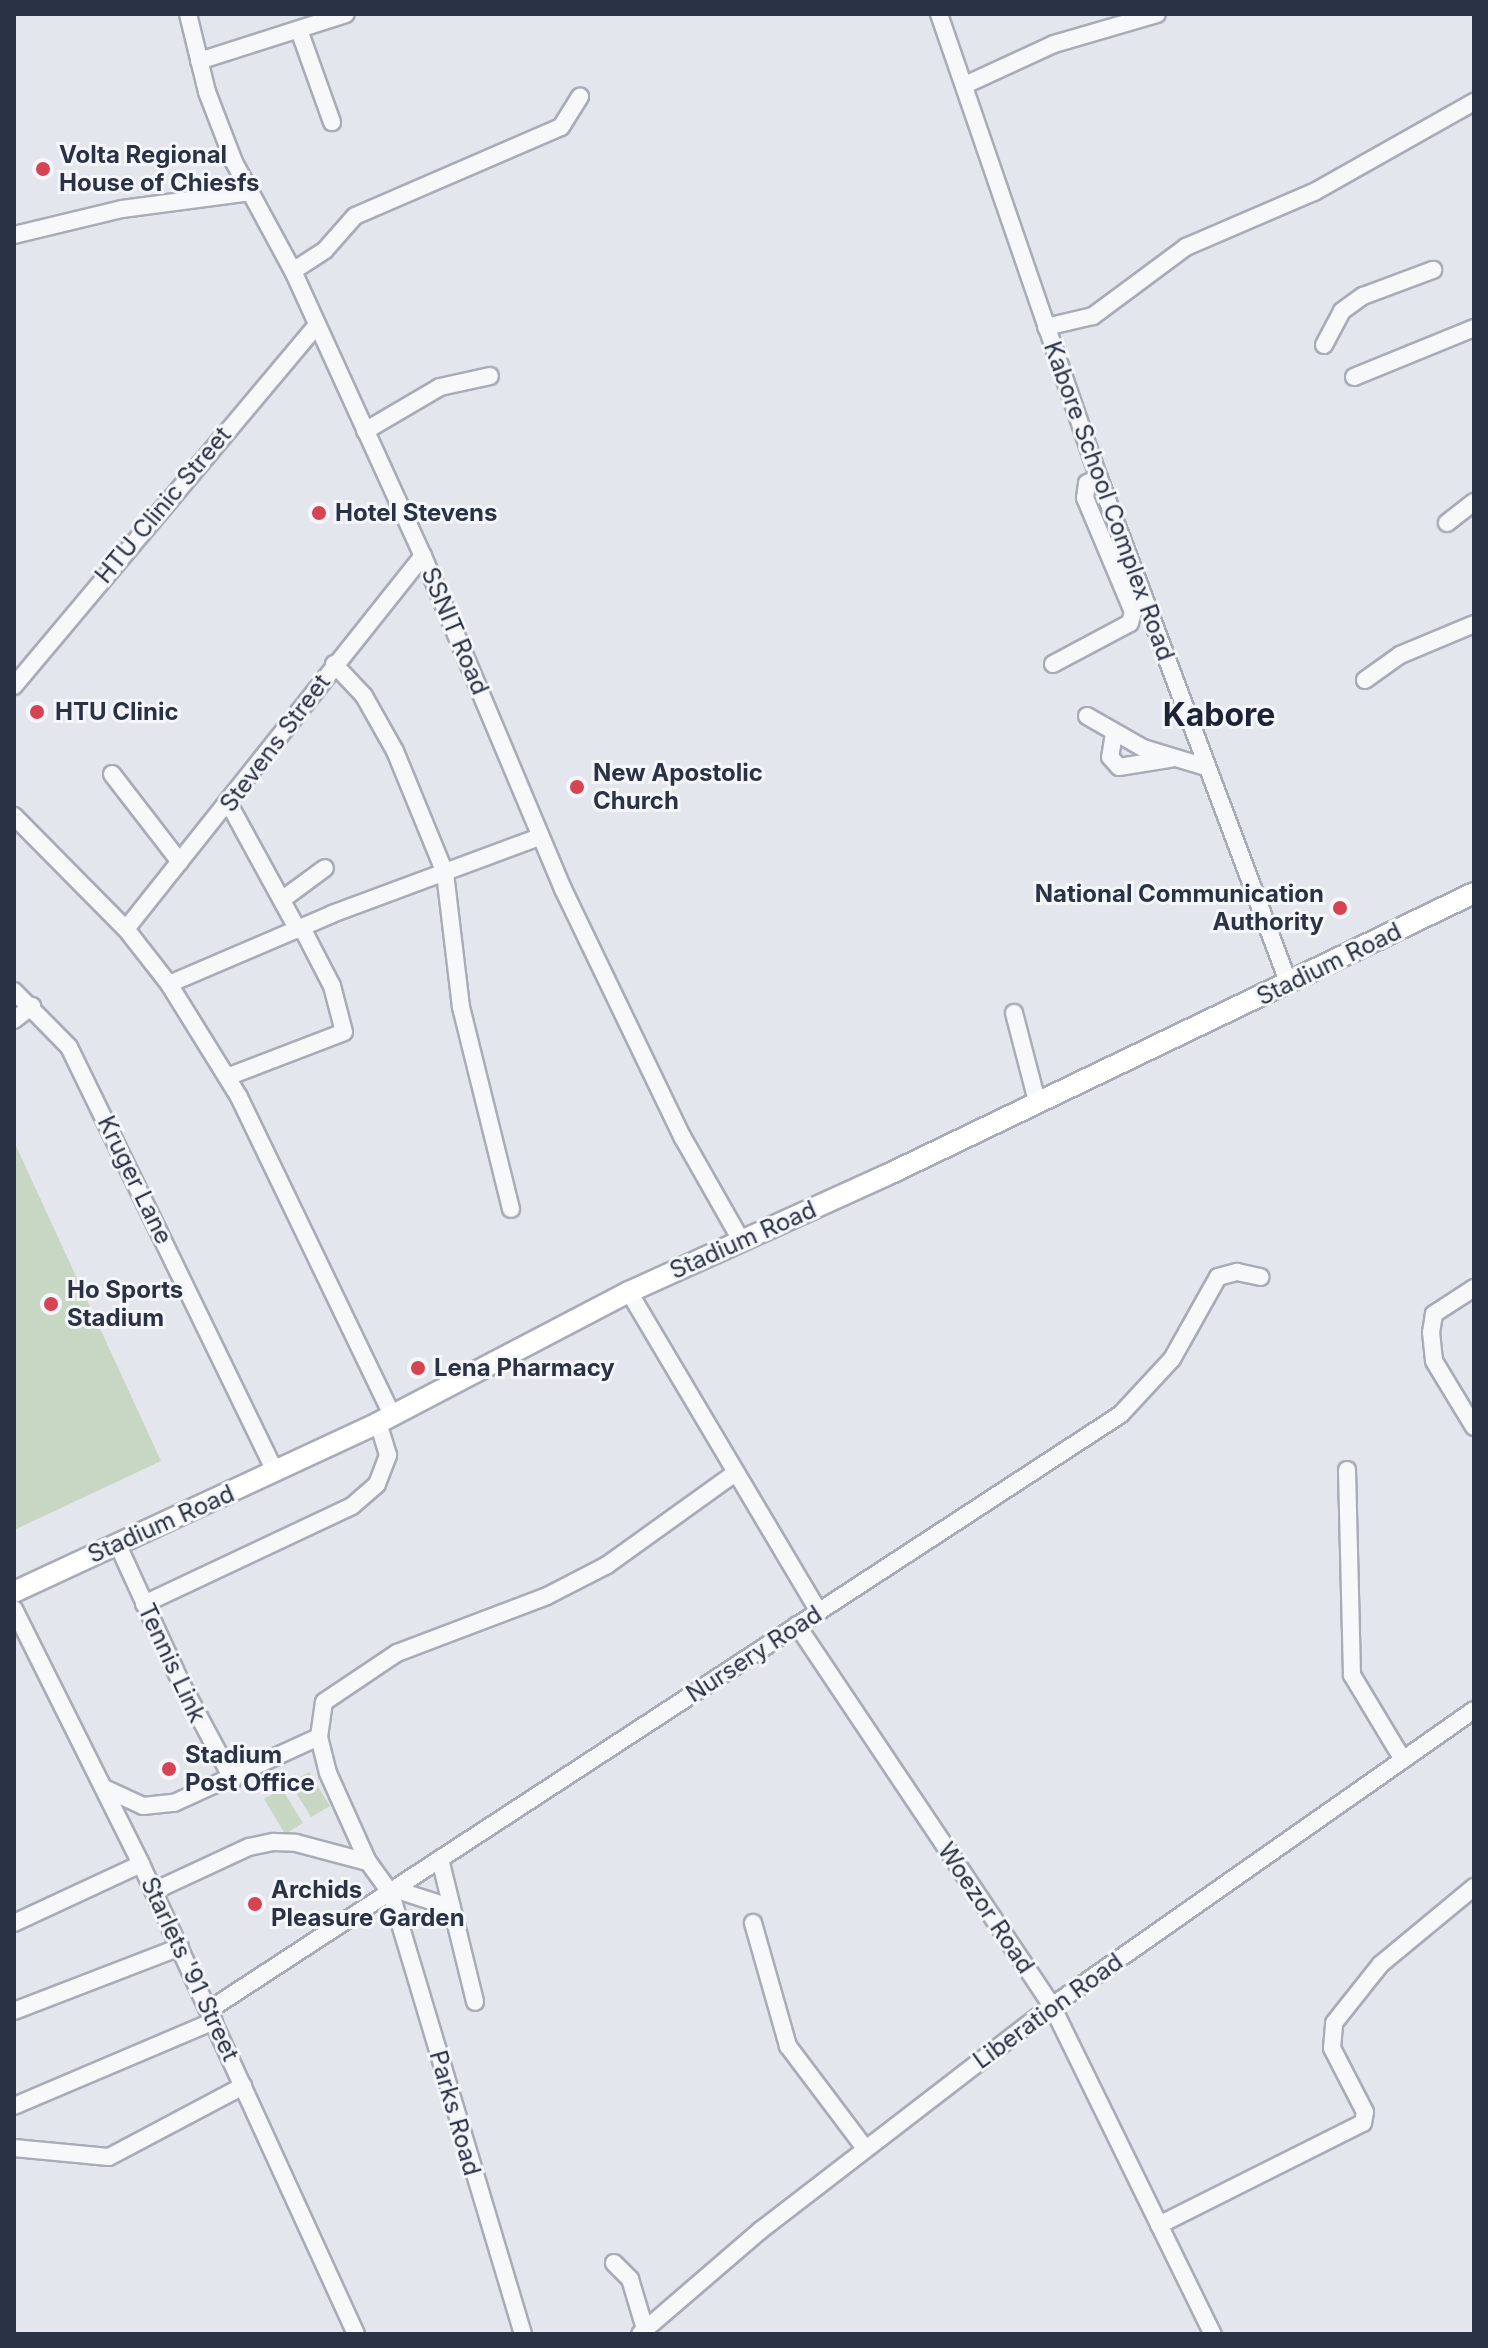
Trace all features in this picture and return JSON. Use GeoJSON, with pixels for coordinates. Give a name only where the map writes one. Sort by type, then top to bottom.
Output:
{"type":"FeatureCollection","features":[{"type":"Feature","properties":{"kind":"main road","name":"Stadium Road"},"geometry":{"type":"LineString","coordinates":[[14,1592],[385,1419],[629,1292],[1289,984],[1474,893]]}},
{"type":"Feature","properties":{"kind":"street","name":"SSNIT Road"},"geometry":{"type":"LineString","coordinates":[[188,14],[223,137],[293,271],[315,327],[423,556],[539,837],[683,1138],[741,1240]]}},
{"type":"Feature","properties":{"kind":"street"},"geometry":{"type":"LineString","coordinates":[[199,61],[346,14]]}},
{"type":"Feature","properties":{"kind":"street","name":"Kabore School Complex Road"},"geometry":{"type":"LineString","coordinates":[[939,14],[1099,478],[1289,984]]}},
{"type":"Feature","properties":{"kind":"street"},"geometry":{"type":"LineString","coordinates":[[965,85],[1054,44],[1157,14]]}},
{"type":"Feature","properties":{"kind":"street"},"geometry":{"type":"LineString","coordinates":[[299,30],[332,122]]}},
{"type":"Feature","properties":{"kind":"street"},"geometry":{"type":"LineString","coordinates":[[293,271],[325,250],[355,216],[561,127],[580,96]]}},
{"type":"Feature","properties":{"kind":"street"},"geometry":{"type":"LineString","coordinates":[[1046,327],[1093,316],[1186,247],[1314,192],[1474,102]]}},
{"type":"Feature","properties":{"kind":"street"},"geometry":{"type":"LineString","coordinates":[[14,235],[122,209],[251,192]]}},
{"type":"Feature","properties":{"kind":"street"},"geometry":{"type":"LineString","coordinates":[[1324,345],[1342,311],[1363,296],[1433,270]]}},
{"type":"Feature","properties":{"kind":"street","name":"HTU Clinic Street"},"geometry":{"type":"LineString","coordinates":[[14,686],[315,327]]}},
{"type":"Feature","properties":{"kind":"street"},"geometry":{"type":"LineString","coordinates":[[1354,377],[1474,328]]}},
{"type":"Feature","properties":{"kind":"street"},"geometry":{"type":"LineString","coordinates":[[365,431],[440,387],[490,376]]}},
{"type":"Feature","properties":{"kind":"street"},"geometry":{"type":"LineString","coordinates":[[1053,664],[1130,623],[1133,612],[1085,498],[1087,483],[1099,478]]}},
{"type":"Feature","properties":{"kind":"street"},"geometry":{"type":"LineString","coordinates":[[1447,523],[1474,502]]}},
{"type":"Feature","properties":{"kind":"street","name":"Stevens Street"},"geometry":{"type":"LineString","coordinates":[[126,929],[229,804],[334,664],[423,556]]}},
{"type":"Feature","properties":{"kind":"street"},"geometry":{"type":"LineString","coordinates":[[1365,680],[1400,655],[1474,624]]}},
{"type":"Feature","properties":{"kind":"street"},"geometry":{"type":"LineString","coordinates":[[334,664],[364,696],[395,751],[445,873],[461,1007],[511,1209]]}},
{"type":"Feature","properties":{"kind":"street"},"geometry":{"type":"LineString","coordinates":[[1087,716],[1114,733],[1206,767]]}},
{"type":"Feature","properties":{"kind":"street"},"geometry":{"type":"LineString","coordinates":[[1114,733],[1110,757],[1119,767],[1176,758]]}},
{"type":"Feature","properties":{"kind":"street"},"geometry":{"type":"LineString","coordinates":[[112,774],[180,862]]}},
{"type":"Feature","properties":{"kind":"street"},"geometry":{"type":"LineString","coordinates":[[227,1077],[344,1032],[332,986],[229,804]]}},
{"type":"Feature","properties":{"kind":"street"},"geometry":{"type":"LineString","coordinates":[[14,816],[126,929],[169,984],[227,1077],[385,1419],[388,1455],[377,1484],[352,1506],[144,1604]]}},
{"type":"Feature","properties":{"kind":"street"},"geometry":{"type":"LineString","coordinates":[[169,984],[300,929],[539,837]]}},
{"type":"Feature","properties":{"kind":"street"},"geometry":{"type":"LineString","coordinates":[[283,899],[325,868]]}},
{"type":"Feature","properties":{"kind":"street","name":"Kruger Lane"},"geometry":{"type":"LineString","coordinates":[[14,991],[69,1047],[275,1472]]}},
{"type":"Feature","properties":{"kind":"street"},"geometry":{"type":"LineString","coordinates":[[14,1020],[32,1006]]}},
{"type":"Feature","properties":{"kind":"street"},"geometry":{"type":"LineString","coordinates":[[1014,1013],[1037,1101]]}},
{"type":"Feature","properties":{"kind":"street","name":"Nursery Road"},"geometry":{"type":"LineString","coordinates":[[14,2106],[212,2016],[392,1890],[1121,1414],[1172,1359],[1218,1277],[1237,1272],[1260,1277]]}},
{"type":"Feature","properties":{"kind":"street"},"geometry":{"type":"LineString","coordinates":[[1474,1288],[1434,1314],[1431,1332],[1434,1361],[1474,1427]]}},
{"type":"Feature","properties":{"kind":"street"},"geometry":{"type":"LineString","coordinates":[[629,1292],[819,1612]]}},
{"type":"Feature","properties":{"kind":"street"},"geometry":{"type":"LineString","coordinates":[[1347,1470],[1352,1675],[1403,1760]]}},
{"type":"Feature","properties":{"kind":"street"},"geometry":{"type":"LineString","coordinates":[[104,1788],[134,1804],[165,1805],[233,1780],[319,1737],[324,1702],[334,1691],[397,1653],[547,1596],[607,1565],[735,1473]]}},
{"type":"Feature","properties":{"kind":"street","name":"Tennis Link"},"geometry":{"type":"LineString","coordinates":[[117,1543],[144,1604],[233,1780]]}},
{"type":"Feature","properties":{"kind":"street","name":"Starlets '91 Street"},"geometry":{"type":"LineString","coordinates":[[14,1609],[154,1891],[356,2334]]}},
{"type":"Feature","properties":{"kind":"street","name":"Woezor Road"},"geometry":{"type":"LineString","coordinates":[[797,1625],[1052,2006],[1213,2334]]}},
{"type":"Feature","properties":{"kind":"street","name":"Liberation Road"},"geometry":{"type":"LineString","coordinates":[[642,2331],[865,2148],[1052,2006],[1474,1710]]}},
{"type":"Feature","properties":{"kind":"street","name":"Parks Road"},"geometry":{"type":"LineString","coordinates":[[319,1737],[328,1773],[368,1862],[392,1890],[523,2334]]}},
{"type":"Feature","properties":{"kind":"street"},"geometry":{"type":"LineString","coordinates":[[154,1891],[249,1847],[273,1842],[296,1843],[368,1862]]}},
{"type":"Feature","properties":{"kind":"street"},"geometry":{"type":"LineString","coordinates":[[440,1859],[475,2002]]}},
{"type":"Feature","properties":{"kind":"street"},"geometry":{"type":"LineString","coordinates":[[14,1923],[141,1864]]}},
{"type":"Feature","properties":{"kind":"street"},"geometry":{"type":"LineString","coordinates":[[1159,2225],[1363,2123],[1365,2112],[1332,2048],[1334,2023],[1381,1964],[1474,1887]]}},
{"type":"Feature","properties":{"kind":"street"},"geometry":{"type":"LineString","coordinates":[[392,1890],[452,1908]]}},
{"type":"Feature","properties":{"kind":"street"},"geometry":{"type":"LineString","coordinates":[[753,1923],[788,2046],[865,2148]]}},
{"type":"Feature","properties":{"kind":"street"},"geometry":{"type":"LineString","coordinates":[[14,2011],[180,1947]]}},
{"type":"Feature","properties":{"kind":"street"},"geometry":{"type":"LineString","coordinates":[[14,2148],[109,2157],[243,2086]]}},
{"type":"Feature","properties":{"kind":"street"},"geometry":{"type":"LineString","coordinates":[[614,2263],[630,2279],[642,2331]]}},
{"type":"Feature","properties":{"kind":"green space","name":"Ho Sports Stadium"},"geometry":{"type":"Polygon","coordinates":[[[14,1147],[161,1461],[14,1530],[14,1147]]]}},
{"type":"Feature","properties":{"kind":"green space"},"geometry":{"type":"Polygon","coordinates":[[[309,1772],[330,1806],[311,1817],[290,1783],[309,1772]]]}},
{"type":"Feature","properties":{"kind":"green space"},"geometry":{"type":"Polygon","coordinates":[[[282,1789],[303,1823],[285,1834],[264,1799],[282,1789]]]}},
{"type":"Feature","properties":{"kind":"place","name":"Volta Regional House of Chiesfs"},"geometry":{"type":"Point","coordinates":[43,169]}},
{"type":"Feature","properties":{"kind":"place","name":"Hotel Stevens"},"geometry":{"type":"Point","coordinates":[319,513]}},
{"type":"Feature","properties":{"kind":"place","name":"HTU Clinic"},"geometry":{"type":"Point","coordinates":[37,712]}},
{"type":"Feature","properties":{"kind":"place","name":"New Apostolic Church"},"geometry":{"type":"Point","coordinates":[577,787]}},
{"type":"Feature","properties":{"kind":"place","name":"National Communication Authority"},"geometry":{"type":"Point","coordinates":[1340,908]}},
{"type":"Feature","properties":{"kind":"place","name":"Ho Sports Stadium"},"geometry":{"type":"Point","coordinates":[51,1304]}},
{"type":"Feature","properties":{"kind":"place","name":"Lena Pharmacy"},"geometry":{"type":"Point","coordinates":[418,1368]}},
{"type":"Feature","properties":{"kind":"place","name":"Stadium Post Office"},"geometry":{"type":"Point","coordinates":[169,1769]}},
{"type":"Feature","properties":{"kind":"place","name":"Archids Pleasure Garden"},"geometry":{"type":"Point","coordinates":[255,1904]}},
{"type":"Feature","properties":{"kind":"district","name":"Kabore"},"geometry":{"type":"Point","coordinates":[1219,715]}}]}
